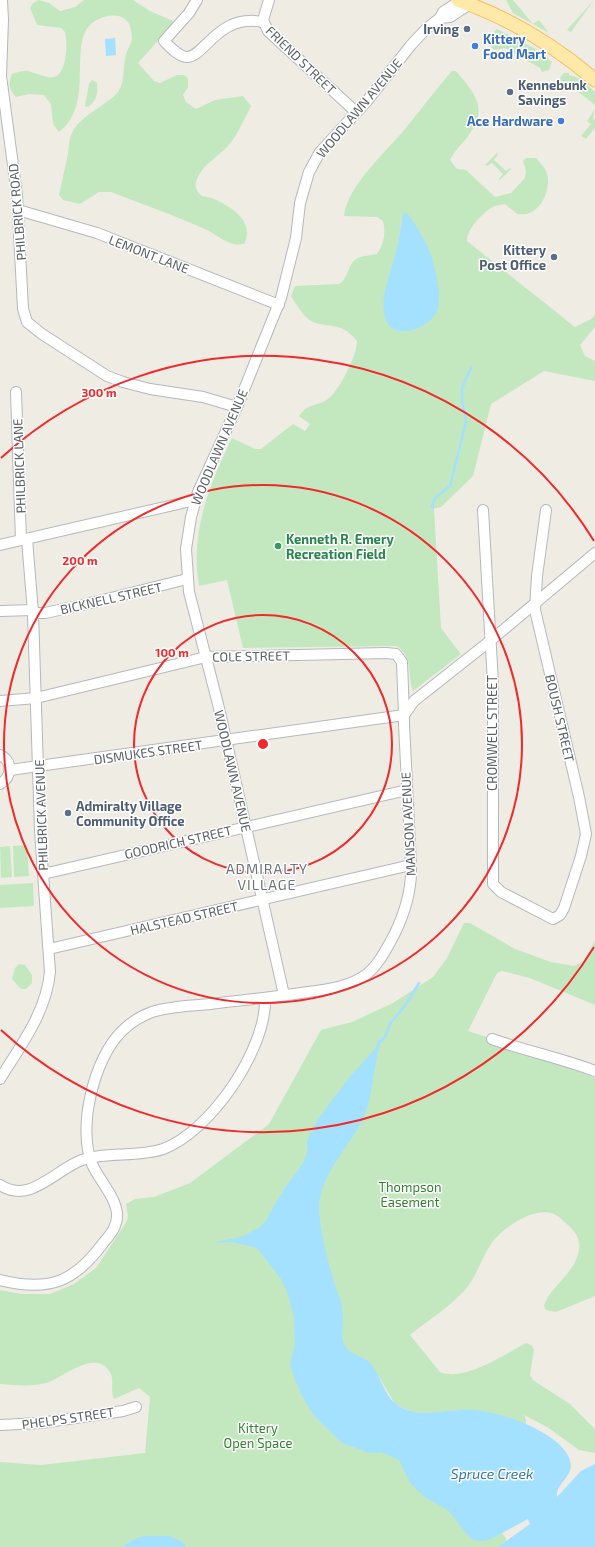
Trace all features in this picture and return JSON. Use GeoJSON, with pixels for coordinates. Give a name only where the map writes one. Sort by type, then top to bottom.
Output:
{"type":"FeatureCollection","features":[{"type":"Feature","properties":{"kind":"main road"},"geometry":{"type":"LineString","coordinates":[[465,1],[504,20],[551,47],[595,80]]}},
{"type":"Feature","properties":{"kind":"street","name":"PHILBRICK ROAD"},"geometry":{"type":"LineString","coordinates":[[2,0],[3,20],[0,76],[18,210],[23,309],[25,318],[31,326],[100,372],[115,379],[169,393],[203,397],[237,407]]}},
{"type":"Feature","properties":{"kind":"street"},"geometry":{"type":"LineString","coordinates":[[197,0],[164,41],[181,56],[189,57],[195,55],[219,31],[230,25],[249,21],[263,22]]}},
{"type":"Feature","properties":{"kind":"street","name":"FRIEND STREET"},"geometry":{"type":"LineString","coordinates":[[269,0],[263,22],[270,34],[356,112]]}},
{"type":"Feature","properties":{"kind":"street","name":"WOODLAWN AVENUE"},"geometry":{"type":"LineString","coordinates":[[284,995],[187,579],[188,535],[196,500],[237,407],[279,304],[296,238],[300,203],[309,172],[320,152],[356,112],[415,40],[440,18],[450,17],[465,1]]}},
{"type":"Feature","properties":{"kind":"street","name":"LEMONT LANE"},"geometry":{"type":"LineString","coordinates":[[18,210],[97,234],[279,304]]}},
{"type":"Feature","properties":{"kind":"street","name":"PHILBRICK LANE"},"geometry":{"type":"LineString","coordinates":[[16,392],[24,539]]}},
{"type":"Feature","properties":{"kind":"street"},"geometry":{"type":"LineString","coordinates":[[0,545],[196,500]]}},
{"type":"Feature","properties":{"kind":"street","name":"CROMWELL STREET"},"geometry":{"type":"LineString","coordinates":[[483,510],[493,683],[493,884],[501,892],[548,917],[555,918]]}},
{"type":"Feature","properties":{"kind":"street","name":"BOUSH STREET"},"geometry":{"type":"LineString","coordinates":[[546,510],[535,602],[541,635],[581,803],[586,834],[582,856],[564,908],[560,915],[555,918]]}},
{"type":"Feature","properties":{"kind":"street","name":"PHILBRICK AVENUE"},"geometry":{"type":"LineString","coordinates":[[0,1079],[40,1012],[49,981],[49,949],[42,874],[33,612],[24,539]]}},
{"type":"Feature","properties":{"kind":"street"},"geometry":{"type":"LineString","coordinates":[[404,715],[414,702],[490,641],[595,553]]}},
{"type":"Feature","properties":{"kind":"street","name":"BICKNELL STREET"},"geometry":{"type":"LineString","coordinates":[[0,611],[46,613],[187,579]]}},
{"type":"Feature","properties":{"kind":"street","name":"COLE STREET"},"geometry":{"type":"LineString","coordinates":[[0,701],[36,698],[206,657],[393,653],[398,656],[402,662],[404,715]]}},
{"type":"Feature","properties":{"kind":"street","name":"DISMUKES STREET"},"geometry":{"type":"LineString","coordinates":[[10,770],[226,741],[359,720],[370,721],[404,715]]}},
{"type":"Feature","properties":{"kind":"street","name":"MANSON AVENUE"},"geometry":{"type":"LineString","coordinates":[[0,1280],[36,1285],[66,1279],[88,1262],[109,1236],[117,1220],[116,1208],[90,1158],[87,1142],[87,1126],[95,1082],[105,1053],[124,1028],[146,1014],[162,1009],[265,998],[340,987],[356,980],[372,969],[387,948],[399,925],[408,897],[412,865],[404,715]]}},
{"type":"Feature","properties":{"kind":"street"},"geometry":{"type":"LineString","coordinates":[[0,755],[7,760],[10,770],[5,781],[0,784]]}},
{"type":"Feature","properties":{"kind":"street","name":"GOODRICH STREET"},"geometry":{"type":"LineString","coordinates":[[42,874],[407,790]]}},
{"type":"Feature","properties":{"kind":"street","name":"HALSTEAD STREET"},"geometry":{"type":"LineString","coordinates":[[49,949],[412,865]]}},
{"type":"Feature","properties":{"kind":"street"},"geometry":{"type":"LineString","coordinates":[[0,1185],[14,1190],[33,1188],[78,1162],[90,1158],[107,1155],[142,1153],[162,1149],[182,1139],[201,1124],[226,1094],[244,1066],[263,1022],[265,998]]}},
{"type":"Feature","properties":{"kind":"street"},"geometry":{"type":"LineString","coordinates":[[492,1039],[518,1048],[559,1058],[595,1071]]}},
{"type":"Feature","properties":{"kind":"street","name":"PHELPS STREET"},"geometry":{"type":"LineString","coordinates":[[0,1425],[40,1423],[136,1407]]}},
{"type":"Feature","properties":{"kind":"green space"},"geometry":{"type":"Polygon","coordinates":[[[39,0],[49,3],[60,11],[75,7],[84,0],[133,0],[150,11],[173,21],[174,23],[138,63],[154,81],[160,83],[177,75],[184,75],[188,78],[188,87],[183,95],[186,102],[196,109],[215,100],[243,96],[251,106],[241,127],[228,146],[205,166],[198,176],[196,184],[200,195],[221,202],[240,216],[246,228],[247,235],[245,243],[231,243],[209,231],[173,215],[111,192],[99,192],[80,204],[63,200],[59,195],[71,135],[80,121],[112,98],[120,89],[123,80],[125,60],[132,40],[132,33],[127,20],[116,16],[109,16],[99,19],[88,27],[83,39],[81,53],[77,104],[71,119],[59,132],[53,124],[51,104],[44,95],[29,94],[16,97],[10,86],[12,74],[25,71],[53,77],[58,75],[64,64],[66,56],[65,32],[61,28],[37,25],[30,8],[33,3],[39,0]]]}},
{"type":"Feature","properties":{"kind":"green space"},"geometry":{"type":"Polygon","coordinates":[[[506,0],[513,0],[533,24],[539,20],[549,33],[513,13],[506,0]]]}},
{"type":"Feature","properties":{"kind":"green space"},"geometry":{"type":"Polygon","coordinates":[[[594,0],[571,32],[567,30],[594,0]]]}},
{"type":"Feature","properties":{"kind":"green space"},"geometry":{"type":"Polygon","coordinates":[[[497,29],[545,54],[550,61],[552,61],[549,70],[542,72],[540,68],[505,48],[494,50],[485,40],[497,29]]]}},
{"type":"Feature","properties":{"kind":"green space"},"geometry":{"type":"Polygon","coordinates":[[[452,71],[456,71],[475,96],[478,104],[477,120],[465,140],[450,160],[457,169],[466,170],[495,197],[511,193],[525,178],[526,171],[523,161],[526,158],[536,158],[545,169],[548,177],[546,195],[535,210],[527,214],[517,214],[505,204],[494,206],[484,213],[472,227],[467,241],[575,327],[591,319],[595,315],[595,327],[580,345],[585,356],[595,361],[595,381],[544,371],[491,404],[473,476],[441,507],[428,510],[434,509],[441,628],[461,654],[413,691],[408,660],[402,650],[396,646],[243,648],[227,580],[199,586],[197,547],[199,528],[209,492],[232,438],[255,449],[261,449],[293,424],[305,431],[310,424],[299,416],[308,407],[325,401],[330,397],[346,374],[354,356],[357,341],[341,328],[320,324],[310,320],[300,310],[291,296],[295,286],[339,284],[345,279],[354,260],[360,257],[377,254],[384,238],[383,221],[377,217],[344,216],[347,205],[352,193],[368,170],[405,129],[452,71]],[[403,213],[397,251],[438,290],[431,257],[423,240],[403,213]]]}},
{"type":"Feature","properties":{"kind":"green space"},"geometry":{"type":"Polygon","coordinates":[[[564,73],[569,73],[569,75],[579,78],[595,92],[595,105],[571,86],[566,87],[561,83],[560,78],[564,73]]]}},
{"type":"Feature","properties":{"kind":"green space"},"geometry":{"type":"Polygon","coordinates":[[[92,80],[97,83],[97,94],[93,102],[88,107],[85,106],[89,84],[92,80]]]}},
{"type":"Feature","properties":{"kind":"green space"},"geometry":{"type":"Polygon","coordinates":[[[595,109],[593,118],[595,120],[595,128],[586,139],[581,136],[591,124],[587,121],[595,109]]]}},
{"type":"Feature","properties":{"kind":"green space"},"geometry":{"type":"Polygon","coordinates":[[[497,153],[498,155],[494,160],[506,171],[510,168],[511,169],[500,180],[499,179],[503,174],[492,163],[487,166],[485,165],[497,153]]]}},
{"type":"Feature","properties":{"kind":"green space"},"geometry":{"type":"Polygon","coordinates":[[[27,845],[29,876],[14,877],[13,846],[27,845]]]}},
{"type":"Feature","properties":{"kind":"green space"},"geometry":{"type":"Polygon","coordinates":[[[10,846],[12,877],[1,878],[0,847],[10,846]]]}},
{"type":"Feature","properties":{"kind":"green space"},"geometry":{"type":"Polygon","coordinates":[[[33,883],[34,906],[0,908],[0,885],[33,883]]]}},
{"type":"Feature","properties":{"kind":"green space"},"geometry":{"type":"Polygon","coordinates":[[[464,923],[470,923],[515,949],[551,962],[574,966],[584,961],[595,940],[595,1005],[530,978],[502,971],[497,973],[468,1031],[525,1049],[595,1078],[595,1296],[556,1312],[546,1310],[544,1306],[546,1300],[575,1262],[579,1249],[579,1241],[574,1232],[560,1218],[554,1214],[546,1212],[538,1213],[520,1219],[498,1235],[489,1247],[467,1288],[450,1304],[410,1335],[440,1372],[450,1374],[460,1373],[484,1366],[526,1343],[531,1345],[534,1349],[530,1375],[533,1380],[570,1404],[595,1429],[595,1453],[579,1450],[547,1427],[524,1415],[526,1425],[514,1420],[483,1412],[462,1410],[435,1414],[412,1412],[395,1404],[376,1372],[354,1360],[506,1538],[507,1547],[0,1547],[0,1462],[41,1465],[145,1453],[150,1397],[139,1388],[114,1399],[112,1393],[111,1374],[105,1366],[97,1363],[89,1363],[80,1366],[46,1383],[35,1385],[0,1384],[0,1290],[21,1294],[50,1294],[74,1284],[96,1268],[127,1221],[128,1216],[126,1204],[135,1199],[154,1197],[190,1183],[269,1124],[321,1030],[352,1022],[393,1003],[433,977],[447,958],[464,923]]]}},
{"type":"Feature","properties":{"kind":"green space"},"geometry":{"type":"Polygon","coordinates":[[[19,964],[25,965],[32,975],[32,983],[26,989],[21,989],[12,979],[15,968],[19,964]]]}},
{"type":"Feature","properties":{"kind":"water"},"geometry":{"type":"Polygon","coordinates":[[[115,38],[116,55],[106,56],[105,39],[115,38]]]}},
{"type":"Feature","properties":{"kind":"water"},"geometry":{"type":"Polygon","coordinates":[[[403,213],[408,214],[428,248],[435,270],[439,305],[433,317],[419,328],[402,331],[395,330],[389,325],[385,317],[384,301],[397,247],[403,213]]]}},
{"type":"Feature","properties":{"kind":"water","name":"Spruce Creek"},"geometry":{"type":"Polygon","coordinates":[[[379,1039],[381,1041],[366,1113],[357,1130],[332,1167],[320,1197],[319,1206],[322,1233],[333,1278],[342,1305],[343,1342],[347,1349],[371,1364],[390,1398],[406,1410],[421,1413],[461,1410],[488,1412],[535,1428],[548,1436],[567,1454],[571,1468],[557,1491],[557,1497],[581,1471],[595,1464],[595,1547],[498,1547],[530,1524],[528,1519],[491,1539],[482,1541],[473,1540],[448,1510],[426,1498],[411,1484],[399,1460],[381,1452],[370,1453],[342,1443],[314,1416],[302,1396],[295,1379],[290,1365],[295,1344],[294,1317],[287,1291],[281,1279],[257,1248],[233,1242],[212,1243],[241,1237],[259,1228],[265,1222],[284,1189],[302,1165],[307,1153],[307,1141],[318,1119],[349,1078],[375,1049],[379,1039]]]}},
{"type":"Feature","properties":{"kind":"water"},"geometry":{"type":"Polygon","coordinates":[[[169,1536],[183,1542],[185,1547],[123,1547],[139,1537],[169,1536]]]}},
{"type":"Feature","properties":{"kind":"waterway"},"geometry":{"type":"LineString","coordinates":[[433,508],[432,505],[435,498],[450,486],[466,422],[462,401],[462,388],[471,368]]}},
{"type":"Feature","properties":{"kind":"waterway"},"geometry":{"type":"LineString","coordinates":[[380,1042],[385,1037],[390,1024],[407,1003],[419,983]]}},
{"type":"Feature","properties":{"kind":"place","name":"Irving"},"geometry":{"type":"Point","coordinates":[467,29]}},
{"type":"Feature","properties":{"kind":"place","name":"Kittery Food Mart"},"geometry":{"type":"Point","coordinates":[475,46]}},
{"type":"Feature","properties":{"kind":"place","name":"Kennebunk Savings"},"geometry":{"type":"Point","coordinates":[510,92]}},
{"type":"Feature","properties":{"kind":"place","name":"Ace Hardware"},"geometry":{"type":"Point","coordinates":[561,121]}},
{"type":"Feature","properties":{"kind":"place","name":"Kittery Post Office"},"geometry":{"type":"Point","coordinates":[554,257]}},
{"type":"Feature","properties":{"kind":"place","name":"Kenneth R. Emery Recreation Field"},"geometry":{"type":"Point","coordinates":[278,546]}},
{"type":"Feature","properties":{"kind":"place","name":"Admiralty Village Community Office"},"geometry":{"type":"Point","coordinates":[68,813]}},
{"type":"Feature","properties":{"kind":"district","name":"ADMIRALTY VILLAGE"},"geometry":{"type":"Point","coordinates":[267,876]}},
{"type":"Feature","properties":{"kind":"park label","name":"Thompson Easement"},"geometry":{"type":"Point","coordinates":[410,1194]}},
{"type":"Feature","properties":{"kind":"park label","name":"Kittery Open Space"},"geometry":{"type":"Point","coordinates":[258,1436]}}]}
